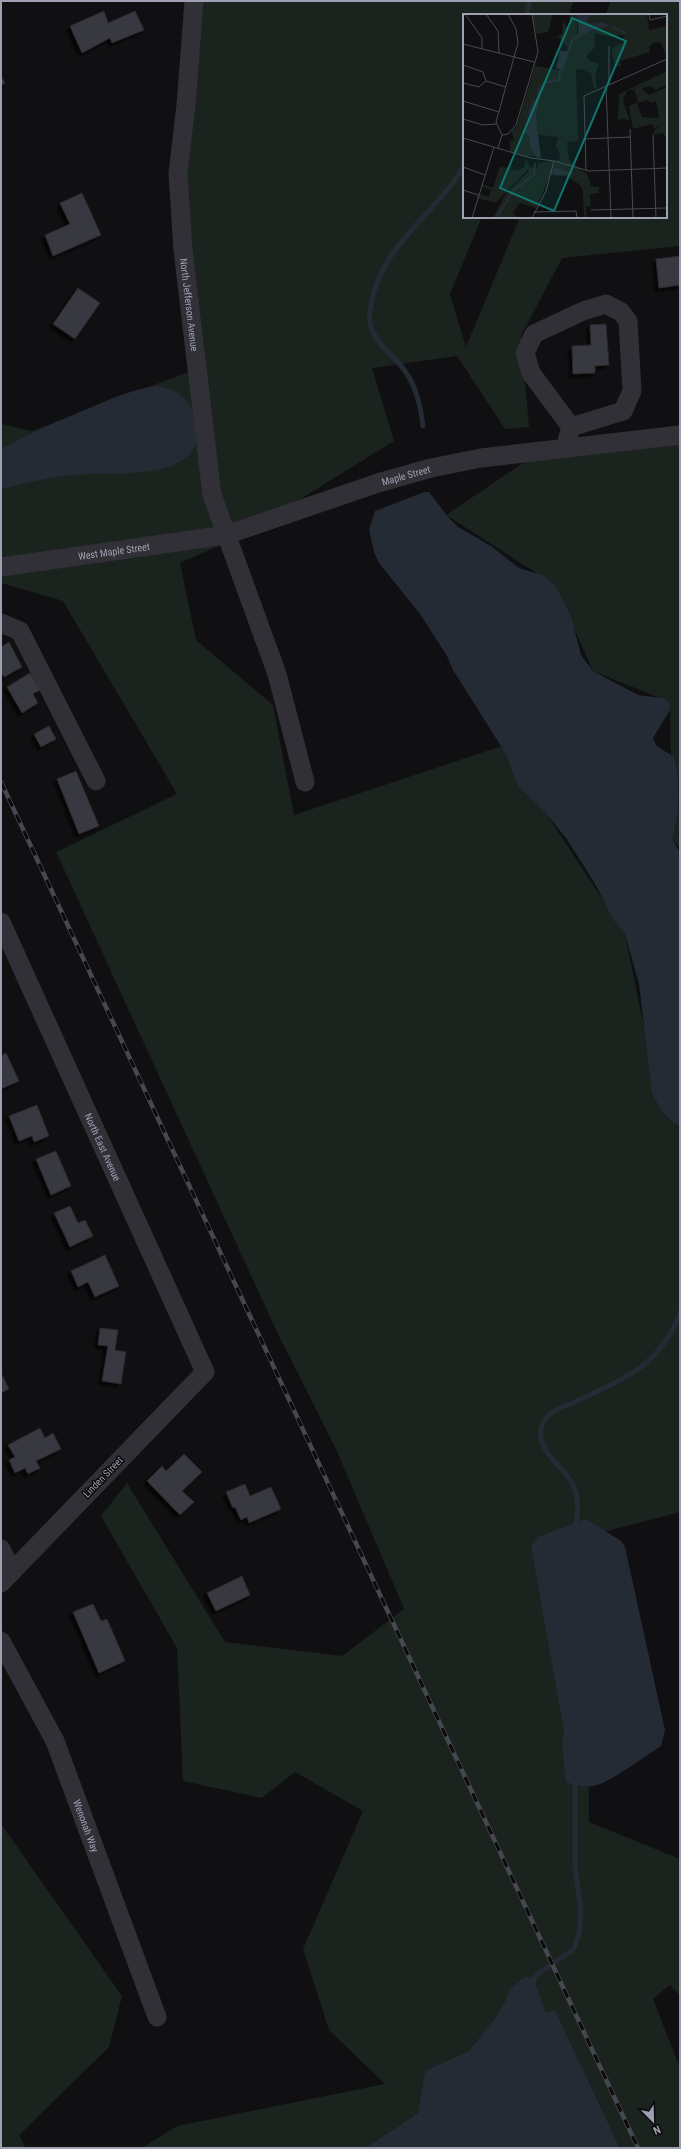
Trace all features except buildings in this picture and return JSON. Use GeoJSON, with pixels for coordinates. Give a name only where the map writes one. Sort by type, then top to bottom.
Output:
{"type":"FeatureCollection","features":[{"type":"Feature","properties":{"kind":"street","name":"North Jefferson Avenue"},"geometry":{"type":"LineString","coordinates":[[194,1],[186,105],[178,173],[183,250],[212,495],[277,674],[305,782]]}},
{"type":"Feature","properties":{"kind":"street"},"geometry":{"type":"LineString","coordinates":[[606,304],[621,312],[628,321],[632,391],[623,411],[571,427],[531,373],[525,353],[534,334],[584,311],[606,304]]}},
{"type":"Feature","properties":{"kind":"street"},"geometry":{"type":"LineString","coordinates":[[565,448],[571,427]]}},
{"type":"Feature","properties":{"kind":"street","name":"Maple Street"},"geometry":{"type":"LineString","coordinates":[[226,535],[378,483],[431,468],[481,458],[680,436]]}},
{"type":"Feature","properties":{"kind":"street","name":"West Maple Street"},"geometry":{"type":"LineString","coordinates":[[1,567],[226,535]]}},
{"type":"Feature","properties":{"kind":"street"},"geometry":{"type":"LineString","coordinates":[[1,623],[20,631],[96,781]]}},
{"type":"Feature","properties":{"kind":"street","name":"North East Avenue"},"geometry":{"type":"LineString","coordinates":[[1,922],[205,1372]]}},
{"type":"Feature","properties":{"kind":"street","name":"Linden Street"},"geometry":{"type":"LineString","coordinates":[[6,1577],[205,1372]]}},
{"type":"Feature","properties":{"kind":"street"},"geometry":{"type":"LineString","coordinates":[[1,1549],[6,1577]]}},
{"type":"Feature","properties":{"kind":"street","name":"Wenonah Way"},"geometry":{"type":"LineString","coordinates":[[1,1641],[55,1741],[157,2017]]}},
{"type":"Feature","properties":{"kind":"shaded area"},"geometry":{"type":"Polygon","coordinates":[[[196,1],[574,1],[568,14],[463,14],[463,218],[482,218],[450,294],[466,347],[520,218],[667,218],[667,14],[605,14],[611,1],[680,1],[680,246],[562,258],[521,336],[529,427],[505,429],[457,356],[372,368],[394,441],[241,536],[180,563],[196,640],[273,705],[294,815],[502,746],[625,934],[661,1110],[680,1110],[680,1512],[588,1536],[589,1822],[680,1859],[680,1996],[670,1985],[653,1999],[680,2068],[680,2148],[620,2148],[555,2010],[425,2071],[418,2113],[365,2148],[142,2148],[177,2126],[385,2084],[329,2030],[303,1949],[363,1811],[295,1772],[262,1798],[183,1781],[177,1648],[101,1516],[127,1483],[225,1642],[342,1656],[404,1609],[336,1449],[277,1332],[56,852],[177,794],[63,601],[1,583],[1,424],[32,431],[204,366],[180,151],[196,1]]]}},
{"type":"Feature","properties":{"kind":"shaded area"},"geometry":{"type":"Polygon","coordinates":[[[157,386],[177,393],[184,398],[189,404],[195,420],[199,440],[191,453],[184,459],[173,465],[146,472],[64,476],[37,480],[1,489],[1,449],[45,427],[115,397],[140,389],[157,386]]]}},
{"type":"Feature","properties":{"kind":"shaded area"},"geometry":{"type":"Polygon","coordinates":[[[680,440],[680,849],[672,838],[670,702],[593,671],[555,585],[446,515],[532,457],[680,440]]]}},
{"type":"Feature","properties":{"kind":"shaded area"},"geometry":{"type":"Polygon","coordinates":[[[424,492],[429,492],[448,517],[458,527],[491,546],[519,568],[542,575],[555,585],[571,616],[581,655],[593,671],[638,695],[662,698],[670,702],[670,710],[653,738],[656,745],[673,757],[676,765],[678,785],[678,808],[672,838],[680,853],[680,1125],[674,1123],[661,1110],[652,1093],[639,984],[625,934],[613,919],[594,882],[566,838],[544,811],[518,786],[506,754],[453,670],[447,656],[420,614],[379,563],[374,552],[369,530],[375,511],[424,492]]]}},
{"type":"Feature","properties":{"kind":"shaded area"},"geometry":{"type":"Polygon","coordinates":[[[586,1519],[621,1541],[625,1547],[665,1730],[661,1746],[633,1765],[600,1784],[593,1786],[579,1786],[566,1782],[562,1743],[564,1731],[531,1546],[538,1537],[586,1519]]]}},
{"type":"Feature","properties":{"kind":"shaded area"},"geometry":{"type":"Polygon","coordinates":[[[1,1824],[122,1996],[109,2047],[19,2135],[26,2148],[1,2148],[1,1824]]]}},
{"type":"Feature","properties":{"kind":"shaded area"},"geometry":{"type":"Polygon","coordinates":[[[525,1977],[530,1977],[535,1982],[546,2013],[555,2010],[620,2148],[365,2148],[418,2113],[425,2071],[470,2050],[496,2017],[506,2000],[509,1990],[525,1977]]]}},
{"type":"Feature","properties":{"kind":"waterway"},"geometry":{"type":"LineString","coordinates":[[526,14],[530,1]]}},
{"type":"Feature","properties":{"kind":"waterway"},"geometry":{"type":"LineString","coordinates":[[423,426],[413,384],[404,369],[375,337],[370,323],[370,308],[376,284],[385,265],[410,232],[452,184],[463,168]]}},
{"type":"Feature","properties":{"kind":"waterway"},"geometry":{"type":"LineString","coordinates":[[575,1527],[578,1511],[576,1493],[572,1483],[550,1456],[541,1441],[543,1423],[553,1412],[609,1386],[638,1369],[662,1347],[680,1313]]}},
{"type":"Feature","properties":{"kind":"waterway"},"geometry":{"type":"LineString","coordinates":[[532,1988],[535,1976],[574,1949],[579,1934],[581,1910],[575,1868],[575,1780]]}},
{"type":"Feature","properties":{"kind":"railway"},"geometry":{"type":"LineString","coordinates":[[1,782],[638,2148]]}}]}
